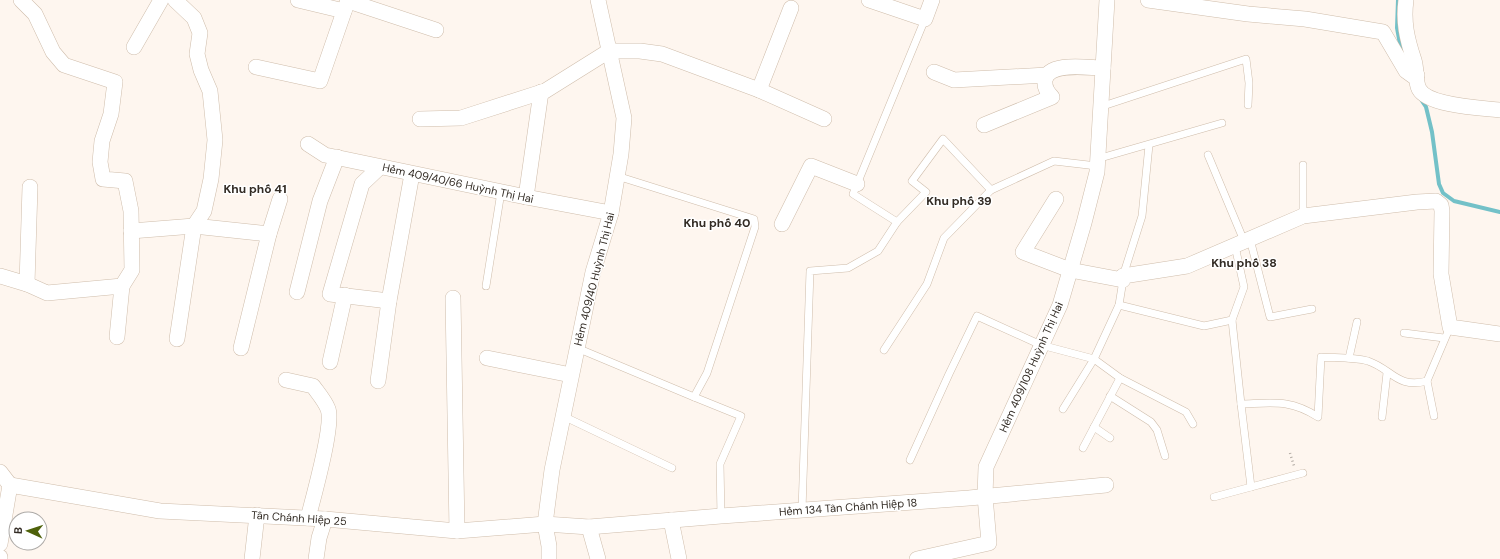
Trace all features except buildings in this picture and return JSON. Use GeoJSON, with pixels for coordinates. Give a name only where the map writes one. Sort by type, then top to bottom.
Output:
{"type":"FeatureCollection","features":[{"type":"Feature","properties":{"kind":"street"},"geometry":{"type":"LineString","coordinates":[[21,0],[35,14],[53,52],[64,65],[115,82],[111,114],[102,141],[100,162],[103,179],[126,181],[131,211],[132,270],[122,286],[117,337]]}},
{"type":"Feature","properties":{"kind":"street"},"geometry":{"type":"LineString","coordinates":[[134,47],[161,0]]}},
{"type":"Feature","properties":{"kind":"street"},"geometry":{"type":"LineString","coordinates":[[175,0],[194,18],[200,34],[197,54],[201,70],[210,91],[215,140],[211,179],[204,211],[194,226],[177,339]]}},
{"type":"Feature","properties":{"kind":"street"},"geometry":{"type":"LineString","coordinates":[[298,0],[347,4],[436,30]]}},
{"type":"Feature","properties":{"kind":"street","name":"Hẻm 409/40 Huỳnh Thị Hai"},"geometry":{"type":"LineString","coordinates":[[549,559],[549,546],[545,524],[552,470],[594,272],[611,213],[624,118],[598,0]]}},
{"type":"Feature","properties":{"kind":"street"},"geometry":{"type":"LineString","coordinates":[[870,0],[925,19],[932,0]]}},
{"type":"Feature","properties":{"kind":"street","name":"Hẻm 409/108 Huỳnh Thị Hai"},"geometry":{"type":"LineString","coordinates":[[917,559],[989,542],[985,496],[986,467],[1060,305],[1084,223],[1097,163],[1108,0]]}},
{"type":"Feature","properties":{"kind":"street"},"geometry":{"type":"LineString","coordinates":[[1148,0],[1248,14],[1305,19],[1384,32],[1420,90],[1430,99],[1500,110]]}},
{"type":"Feature","properties":{"kind":"street"},"geometry":{"type":"LineString","coordinates":[[1406,0],[1404,22],[1406,37],[1416,66],[1411,74]]}},
{"type":"Feature","properties":{"kind":"street"},"geometry":{"type":"LineString","coordinates":[[256,67],[320,81],[347,4]]}},
{"type":"Feature","properties":{"kind":"street"},"geometry":{"type":"LineString","coordinates":[[759,90],[791,8]]}},
{"type":"Feature","properties":{"kind":"street"},"geometry":{"type":"LineString","coordinates":[[420,119],[461,118],[541,92],[609,51],[640,51],[662,54],[759,90],[824,119]]}},
{"type":"Feature","properties":{"kind":"street"},"geometry":{"type":"LineString","coordinates":[[984,125],[1052,97],[1045,87],[1047,75],[1052,70],[1058,68],[1103,68]]}},
{"type":"Feature","properties":{"kind":"street"},"geometry":{"type":"LineString","coordinates":[[934,72],[954,80],[1047,75]]}},
{"type":"Feature","properties":{"kind":"street"},"geometry":{"type":"LineString","coordinates":[[526,197],[541,92]]}},
{"type":"Feature","properties":{"kind":"street","name":"Hẻm 409/40/66 Huỳnh Thị Hai"},"geometry":{"type":"LineString","coordinates":[[308,144],[325,155],[412,174],[611,213]]}},
{"type":"Feature","properties":{"kind":"street"},"geometry":{"type":"LineString","coordinates":[[297,292],[320,201],[337,157]]}},
{"type":"Feature","properties":{"kind":"street"},"geometry":{"type":"LineString","coordinates":[[782,224],[811,166],[857,184]]}},
{"type":"Feature","properties":{"kind":"street"},"geometry":{"type":"LineString","coordinates":[[380,167],[362,184],[330,294],[389,301]]}},
{"type":"Feature","properties":{"kind":"street"},"geometry":{"type":"LineString","coordinates":[[378,381],[389,301],[412,174]]}},
{"type":"Feature","properties":{"kind":"street"},"geometry":{"type":"LineString","coordinates":[[27,284],[30,186]]}},
{"type":"Feature","properties":{"kind":"street"},"geometry":{"type":"LineString","coordinates":[[241,348],[269,234],[280,199]]}},
{"type":"Feature","properties":{"kind":"street"},"geometry":{"type":"LineString","coordinates":[[1056,199],[1023,252],[1070,270],[1123,278],[1187,266],[1303,216],[1417,202],[1439,202],[1442,211],[1442,278],[1447,332],[1500,334]]}},
{"type":"Feature","properties":{"kind":"street"},"geometry":{"type":"LineString","coordinates":[[131,231],[194,226],[269,234]]}},
{"type":"Feature","properties":{"kind":"street"},"geometry":{"type":"LineString","coordinates":[[0,276],[27,284],[47,293],[122,286]]}},
{"type":"Feature","properties":{"kind":"street"},"geometry":{"type":"LineString","coordinates":[[330,362],[345,295]]}},
{"type":"Feature","properties":{"kind":"street"},"geometry":{"type":"LineString","coordinates":[[453,298],[457,531]]}},
{"type":"Feature","properties":{"kind":"street"},"geometry":{"type":"LineString","coordinates":[[487,358],[571,375]]}},
{"type":"Feature","properties":{"kind":"street"},"geometry":{"type":"LineString","coordinates":[[286,380],[313,386],[329,410],[328,431],[308,518]]}},
{"type":"Feature","properties":{"kind":"street"},"geometry":{"type":"LineString","coordinates":[[0,472],[10,485],[0,544]]}},
{"type":"Feature","properties":{"kind":"street","name":"Tân Chánh Hiệp 25"},"geometry":{"type":"LineString","coordinates":[[10,485],[160,511],[325,519],[457,531],[545,524],[589,527]]}},
{"type":"Feature","properties":{"kind":"street","name":"Hẻm 134 Tân Chánh Hiệp 18"},"geometry":{"type":"LineString","coordinates":[[589,527],[969,498],[1106,485]]}},
{"type":"Feature","properties":{"kind":"street"},"geometry":{"type":"LineString","coordinates":[[252,559],[257,515]]}},
{"type":"Feature","properties":{"kind":"street"},"geometry":{"type":"LineString","coordinates":[[316,559],[319,538],[325,519]]}},
{"type":"Feature","properties":{"kind":"street"},"geometry":{"type":"LineString","coordinates":[[671,520],[679,559]]}},
{"type":"Feature","properties":{"kind":"street"},"geometry":{"type":"LineString","coordinates":[[589,527],[598,559]]}},
{"type":"Feature","properties":{"kind":"lane"},"geometry":{"type":"LineString","coordinates":[[897,222],[853,194],[925,19]]}},
{"type":"Feature","properties":{"kind":"lane"},"geometry":{"type":"LineString","coordinates":[[1100,107],[1246,59],[1249,83],[1248,104]]}},
{"type":"Feature","properties":{"kind":"lane"},"geometry":{"type":"LineString","coordinates":[[884,350],[927,284],[944,238],[992,190],[1054,161],[1097,163],[1149,145],[1222,123]]}},
{"type":"Feature","properties":{"kind":"lane"},"geometry":{"type":"LineString","coordinates":[[802,510],[810,271],[848,268],[878,251],[897,222],[926,192],[912,181],[943,139],[992,190]]}},
{"type":"Feature","properties":{"kind":"lane"},"geometry":{"type":"LineString","coordinates":[[1063,409],[1094,359],[1119,305],[1123,278],[1142,216],[1149,145]]}},
{"type":"Feature","properties":{"kind":"lane"},"geometry":{"type":"LineString","coordinates":[[1208,155],[1243,242],[1270,317],[1312,309]]}},
{"type":"Feature","properties":{"kind":"lane"},"geometry":{"type":"LineString","coordinates":[[1303,165],[1303,216]]}},
{"type":"Feature","properties":{"kind":"lane"},"geometry":{"type":"LineString","coordinates":[[617,176],[754,219],[756,227],[707,373],[694,397]]}},
{"type":"Feature","properties":{"kind":"lane"},"geometry":{"type":"LineString","coordinates":[[486,286],[501,192]]}},
{"type":"Feature","properties":{"kind":"lane"},"geometry":{"type":"LineString","coordinates":[[1243,242],[1244,287],[1232,320],[1251,487]]}},
{"type":"Feature","properties":{"kind":"lane"},"geometry":{"type":"LineString","coordinates":[[1119,305],[1204,326],[1232,320]]}},
{"type":"Feature","properties":{"kind":"lane"},"geometry":{"type":"LineString","coordinates":[[910,460],[977,316],[1042,345],[1094,359],[1120,378],[1186,412],[1194,424]]}},
{"type":"Feature","properties":{"kind":"lane"},"geometry":{"type":"LineString","coordinates":[[1350,358],[1357,322]]}},
{"type":"Feature","properties":{"kind":"lane"},"geometry":{"type":"LineString","coordinates":[[1404,333],[1447,332],[1427,381],[1434,416]]}},
{"type":"Feature","properties":{"kind":"lane"},"geometry":{"type":"LineString","coordinates":[[577,348],[741,416],[720,464],[721,516]]}},
{"type":"Feature","properties":{"kind":"lane"},"geometry":{"type":"LineString","coordinates":[[1241,404],[1290,404],[1301,407],[1318,417],[1321,358],[1350,358],[1371,362],[1387,373],[1406,382],[1420,383],[1427,381]]}},
{"type":"Feature","properties":{"kind":"lane"},"geometry":{"type":"LineString","coordinates":[[1382,417],[1387,373]]}},
{"type":"Feature","properties":{"kind":"lane"},"geometry":{"type":"LineString","coordinates":[[1083,448],[1120,378]]}},
{"type":"Feature","properties":{"kind":"lane"},"geometry":{"type":"LineString","coordinates":[[1110,396],[1155,426],[1165,456]]}},
{"type":"Feature","properties":{"kind":"lane"},"geometry":{"type":"LineString","coordinates":[[563,416],[672,468]]}},
{"type":"Feature","properties":{"kind":"lane"},"geometry":{"type":"LineString","coordinates":[[1094,427],[1110,438]]}},
{"type":"Feature","properties":{"kind":"lane"},"geometry":{"type":"LineString","coordinates":[[1214,497],[1298,473]]}},
{"type":"Feature","properties":{"kind":"path"},"geometry":{"type":"LineString","coordinates":[[1290,453],[1298,473]]}},
{"type":"Feature","properties":{"kind":"waterway"},"geometry":{"type":"LineString","coordinates":[[1398,0],[1397,28],[1401,50]]}},
{"type":"Feature","properties":{"kind":"waterway"},"geometry":{"type":"LineString","coordinates":[[1420,98],[1426,107],[1432,132],[1439,184],[1443,193],[1454,201],[1500,212]]}},
{"type":"Feature","properties":{"kind":"district","name":"Khu phố 41"},"geometry":{"type":"Point","coordinates":[255,189]}},
{"type":"Feature","properties":{"kind":"district","name":"Khu phố 39"},"geometry":{"type":"Point","coordinates":[959,201]}},
{"type":"Feature","properties":{"kind":"district","name":"Khu phố 40"},"geometry":{"type":"Point","coordinates":[717,223]}},
{"type":"Feature","properties":{"kind":"district","name":"Khu phố 38"},"geometry":{"type":"Point","coordinates":[1244,263]}}]}
